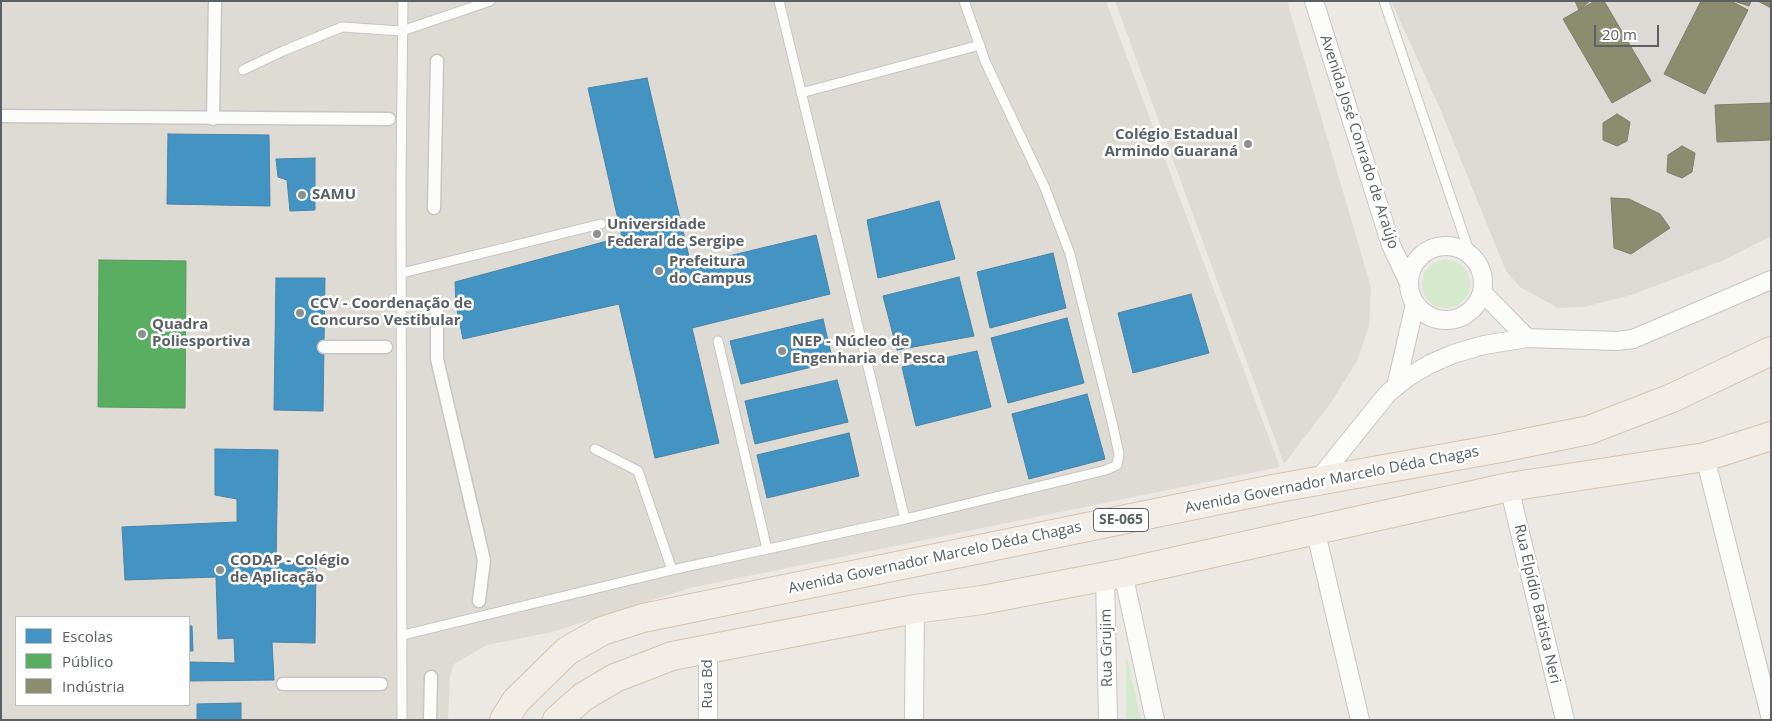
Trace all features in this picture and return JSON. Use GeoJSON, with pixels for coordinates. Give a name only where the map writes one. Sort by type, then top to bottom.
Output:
{"type":"FeatureCollection","features":[{"type":"Feature","properties":{"kind":"main road","name":"Avenida Governador Marcelo Déda Chagas"},"geometry":{"type":"LineString","coordinates":[[504,720],[516,702],[567,651],[602,631],[643,618],[1317,481],[1501,448],[1588,430],[1672,398],[1771,351]]}},
{"type":"Feature","properties":{"kind":"main road"},"geometry":{"type":"LineString","coordinates":[[557,720],[584,697],[615,678],[672,656],[1114,575],[1509,487],[1705,457],[1771,436]]}},
{"type":"Feature","properties":{"kind":"street"},"geometry":{"type":"LineString","coordinates":[[213,119],[215,1]]}},
{"type":"Feature","properties":{"kind":"street","name":"Avenida José Conrado de Araújo"},"geometry":{"type":"LineString","coordinates":[[1314,1],[1391,245],[1408,281]]}},
{"type":"Feature","properties":{"kind":"street"},"geometry":{"type":"LineString","coordinates":[[434,208],[437,61]]}},
{"type":"Feature","properties":{"kind":"street"},"geometry":{"type":"LineString","coordinates":[[1,116],[389,119]]}},
{"type":"Feature","properties":{"kind":"street"},"geometry":{"type":"LineString","coordinates":[[1450,246],[1462,249],[1470,254],[1480,267],[1484,280],[1483,293],[1477,304],[1468,314],[1456,319],[1444,320],[1433,318],[1422,312],[1415,304],[1408,281],[1416,260],[1425,252],[1437,247],[1450,246]]}},
{"type":"Feature","properties":{"kind":"street"},"geometry":{"type":"LineString","coordinates":[[1317,481],[1388,393],[1430,364],[1484,345],[1527,338],[1617,341],[1633,339],[1771,280]]}},
{"type":"Feature","properties":{"kind":"street"},"geometry":{"type":"LineString","coordinates":[[1483,293],[1527,338]]}},
{"type":"Feature","properties":{"kind":"street"},"geometry":{"type":"LineString","coordinates":[[437,303],[437,360],[484,560],[479,602]]}},
{"type":"Feature","properties":{"kind":"street"},"geometry":{"type":"LineString","coordinates":[[1396,387],[1415,304]]}},
{"type":"Feature","properties":{"kind":"street"},"geometry":{"type":"LineString","coordinates":[[324,346],[386,347]]}},
{"type":"Feature","properties":{"kind":"street"},"geometry":{"type":"LineString","coordinates":[[1705,457],[1771,719]]}},
{"type":"Feature","properties":{"kind":"street","name":"Rua Elpídio Batista Neri"},"geometry":{"type":"LineString","coordinates":[[1509,487],[1565,720]]}},
{"type":"Feature","properties":{"kind":"street"},"geometry":{"type":"LineString","coordinates":[[1315,530],[1360,720]]}},
{"type":"Feature","properties":{"kind":"street"},"geometry":{"type":"LineString","coordinates":[[1114,575],[1155,720]]}},
{"type":"Feature","properties":{"kind":"street","name":"Rua Grujim"},"geometry":{"type":"LineString","coordinates":[[1108,720],[1114,575]]}},
{"type":"Feature","properties":{"kind":"street"},"geometry":{"type":"LineString","coordinates":[[914,720],[915,610]]}},
{"type":"Feature","properties":{"kind":"street","name":"Rua Bd"},"geometry":{"type":"LineString","coordinates":[[708,648],[708,720]]}},
{"type":"Feature","properties":{"kind":"street"},"geometry":{"type":"LineString","coordinates":[[430,720],[431,677]]}},
{"type":"Feature","properties":{"kind":"street"},"geometry":{"type":"LineString","coordinates":[[283,684],[381,684]]}},
{"type":"Feature","properties":{"kind":"lane"},"geometry":{"type":"LineString","coordinates":[[402,720],[403,1]]}},
{"type":"Feature","properties":{"kind":"lane"},"geometry":{"type":"LineString","coordinates":[[243,70],[283,50],[342,27],[402,31],[490,1]]}},
{"type":"Feature","properties":{"kind":"lane"},"geometry":{"type":"LineString","coordinates":[[779,1],[905,519]]}},
{"type":"Feature","properties":{"kind":"lane"},"geometry":{"type":"LineString","coordinates":[[403,635],[672,570],[905,519],[1106,470],[1116,465],[1118,460],[1112,422],[1070,254],[1045,188],[980,45],[964,1]]}},
{"type":"Feature","properties":{"kind":"lane"},"geometry":{"type":"LineString","coordinates":[[1384,1],[1470,254]]}},
{"type":"Feature","properties":{"kind":"lane"},"geometry":{"type":"LineString","coordinates":[[801,94],[980,45]]}},
{"type":"Feature","properties":{"kind":"lane"},"geometry":{"type":"LineString","coordinates":[[402,272],[601,224]]}},
{"type":"Feature","properties":{"kind":"lane"},"geometry":{"type":"LineString","coordinates":[[718,341],[767,549]]}},
{"type":"Feature","properties":{"kind":"lane"},"geometry":{"type":"LineString","coordinates":[[595,449],[638,470],[672,570]]}},
{"type":"Feature","properties":{"kind":"shaded area","name":"Universidade Federal de Sergipe"},"geometry":{"type":"Polygon","coordinates":[[[1,1],[1106,1],[1280,467],[690,588],[552,632],[487,645],[454,664],[450,676],[448,720],[1,720],[1,1]]]}},
{"type":"Feature","properties":{"kind":"shaded area","name":"Colégio Estadual Armindo Guaraná"},"geometry":{"type":"Polygon","coordinates":[[[1115,1],[1287,1],[1371,287],[1369,326],[1357,361],[1330,404],[1284,464],[1115,1]]]}},
{"type":"Feature","properties":{"kind":"shaded area"},"geometry":{"type":"Polygon","coordinates":[[[1391,1],[1771,1],[1771,236],[1724,260],[1631,295],[1583,307],[1558,308],[1520,287],[1506,271],[1439,106],[1391,1]]]}},
{"type":"Feature","properties":{"kind":"green space"},"geometry":{"type":"Polygon","coordinates":[[[1441,260],[1451,260],[1463,267],[1470,279],[1470,289],[1463,301],[1451,308],[1441,308],[1433,304],[1426,297],[1422,289],[1422,279],[1426,271],[1433,264],[1441,260]]]}},
{"type":"Feature","properties":{"kind":"green space"},"geometry":{"type":"Polygon","coordinates":[[[1126,654],[1141,720],[1126,720],[1126,654]]]}},
{"type":"Feature","properties":{"kind":"building: Escolas","name":"Prefeitura do Campus"},"geometry":{"type":"Polygon","coordinates":[[[647,78],[691,265],[816,235],[830,294],[692,328],[719,443],[655,458],[619,304],[463,339],[456,305],[455,282],[622,237],[588,88],[647,78]]]}},
{"type":"Feature","properties":{"kind":"building: Escolas"},"geometry":{"type":"Polygon","coordinates":[[[168,134],[269,135],[270,206],[167,204],[168,134]]]}},
{"type":"Feature","properties":{"kind":"building: Escolas","name":"SAMU"},"geometry":{"type":"Polygon","coordinates":[[[315,158],[315,210],[290,211],[287,180],[278,177],[276,159],[315,158]]]}},
{"type":"Feature","properties":{"kind":"building: Escolas"},"geometry":{"type":"Polygon","coordinates":[[[939,201],[955,259],[878,278],[867,220],[939,201]]]}},
{"type":"Feature","properties":{"kind":"building: Escolas"},"geometry":{"type":"Polygon","coordinates":[[[1053,253],[1066,308],[990,328],[977,272],[1053,253]]]}},
{"type":"Feature","properties":{"kind":"building: Escolas"},"geometry":{"type":"Polygon","coordinates":[[[959,277],[974,336],[897,350],[883,296],[959,277]]]}},
{"type":"Feature","properties":{"kind":"building: Escolas","name":"CCV - Coordenação de Concurso Vestibular"},"geometry":{"type":"Polygon","coordinates":[[[276,278],[325,278],[323,411],[274,410],[276,278]]]}},
{"type":"Feature","properties":{"kind":"building: Escolas"},"geometry":{"type":"Polygon","coordinates":[[[1191,294],[1209,353],[1133,373],[1118,313],[1191,294]]]}},
{"type":"Feature","properties":{"kind":"building: Escolas"},"geometry":{"type":"Polygon","coordinates":[[[1067,318],[1084,383],[1008,403],[991,338],[1067,318]]]}},
{"type":"Feature","properties":{"kind":"building: Escolas","name":"NEP - Núcleo de Engenharia de Pesca"},"geometry":{"type":"Polygon","coordinates":[[[823,319],[833,362],[741,384],[730,341],[823,319]]]}},
{"type":"Feature","properties":{"kind":"building: Escolas"},"geometry":{"type":"Polygon","coordinates":[[[977,351],[991,407],[916,426],[902,367],[977,351]]]}},
{"type":"Feature","properties":{"kind":"building: Escolas","name":"NEP - Núcleo de Engenharia de Pesca"},"geometry":{"type":"Polygon","coordinates":[[[837,380],[848,422],[755,444],[745,401],[837,380]]]}},
{"type":"Feature","properties":{"kind":"building: Escolas"},"geometry":{"type":"Polygon","coordinates":[[[1087,394],[1105,459],[1029,479],[1012,414],[1087,394]]]}},
{"type":"Feature","properties":{"kind":"building: Escolas"},"geometry":{"type":"Polygon","coordinates":[[[849,433],[859,476],[767,498],[757,455],[849,433]]]}},
{"type":"Feature","properties":{"kind":"building: Escolas","name":"CODAP - Colégio de Aplicação"},"geometry":{"type":"Polygon","coordinates":[[[215,449],[278,450],[276,563],[316,563],[315,643],[272,642],[274,680],[190,681],[190,662],[235,663],[234,638],[218,639],[216,577],[125,580],[122,527],[237,522],[237,499],[215,495],[215,449]]]}},
{"type":"Feature","properties":{"kind":"building: Escolas"},"geometry":{"type":"Polygon","coordinates":[[[190,626],[192,626],[193,651],[190,651],[190,626]]]}},
{"type":"Feature","properties":{"kind":"building: Escolas"},"geometry":{"type":"Polygon","coordinates":[[[241,703],[241,720],[197,720],[197,704],[241,703]]]}},
{"type":"Feature","properties":{"kind":"building: Público","name":"Quadra Poliesportiva"},"geometry":{"type":"Polygon","coordinates":[[[99,260],[186,261],[185,408],[98,407],[99,260]]]}},
{"type":"Feature","properties":{"kind":"building: Indústria"},"geometry":{"type":"Polygon","coordinates":[[[1575,1],[1590,1],[1579,10],[1575,1]]]}},
{"type":"Feature","properties":{"kind":"building: Indústria"},"geometry":{"type":"Polygon","coordinates":[[[1595,1],[1604,1],[1651,81],[1612,103],[1563,19],[1595,1]]]}},
{"type":"Feature","properties":{"kind":"building: Indústria"},"geometry":{"type":"Polygon","coordinates":[[[1701,1],[1731,1],[1748,10],[1705,94],[1664,74],[1701,1]]]}},
{"type":"Feature","properties":{"kind":"building: Indústria"},"geometry":{"type":"Polygon","coordinates":[[[1734,1],[1751,1],[1749,6],[1734,1]]]}},
{"type":"Feature","properties":{"kind":"building: Indústria"},"geometry":{"type":"Polygon","coordinates":[[[1758,1],[1771,1],[1771,8],[1758,1]]]}},
{"type":"Feature","properties":{"kind":"building: Indústria"},"geometry":{"type":"Polygon","coordinates":[[[1771,103],[1771,140],[1717,142],[1715,105],[1771,103]]]}},
{"type":"Feature","properties":{"kind":"building: Indústria"},"geometry":{"type":"Polygon","coordinates":[[[1617,114],[1630,122],[1627,141],[1617,146],[1603,140],[1603,123],[1617,114]]]}},
{"type":"Feature","properties":{"kind":"building: Indústria"},"geometry":{"type":"Polygon","coordinates":[[[1682,146],[1695,153],[1692,172],[1682,178],[1667,172],[1668,155],[1682,146]]]}},
{"type":"Feature","properties":{"kind":"building: Indústria"},"geometry":{"type":"Polygon","coordinates":[[[1611,198],[1629,199],[1660,214],[1670,228],[1631,254],[1614,248],[1611,198]]]}},
{"type":"Feature","properties":{"kind":"place","name":"Colégio Estadual Armindo Guaraná"},"geometry":{"type":"Point","coordinates":[1248,144]}},
{"type":"Feature","properties":{"kind":"place","name":"SAMU"},"geometry":{"type":"Point","coordinates":[302,195]}},
{"type":"Feature","properties":{"kind":"place","name":"Universidade Federal de Sergipe"},"geometry":{"type":"Point","coordinates":[597,234]}},
{"type":"Feature","properties":{"kind":"place","name":"Prefeitura do Campus"},"geometry":{"type":"Point","coordinates":[659,271]}},
{"type":"Feature","properties":{"kind":"place","name":"CCV - Coordenação de Concurso Vestibular"},"geometry":{"type":"Point","coordinates":[300,313]}},
{"type":"Feature","properties":{"kind":"place","name":"Quadra Poliesportiva"},"geometry":{"type":"Point","coordinates":[142,334]}},
{"type":"Feature","properties":{"kind":"place","name":"NEP - Núcleo de Engenharia de Pesca"},"geometry":{"type":"Point","coordinates":[782,351]}},
{"type":"Feature","properties":{"kind":"place","name":"CODAP - Colégio de Aplicação"},"geometry":{"type":"Point","coordinates":[220,570]}}]}
